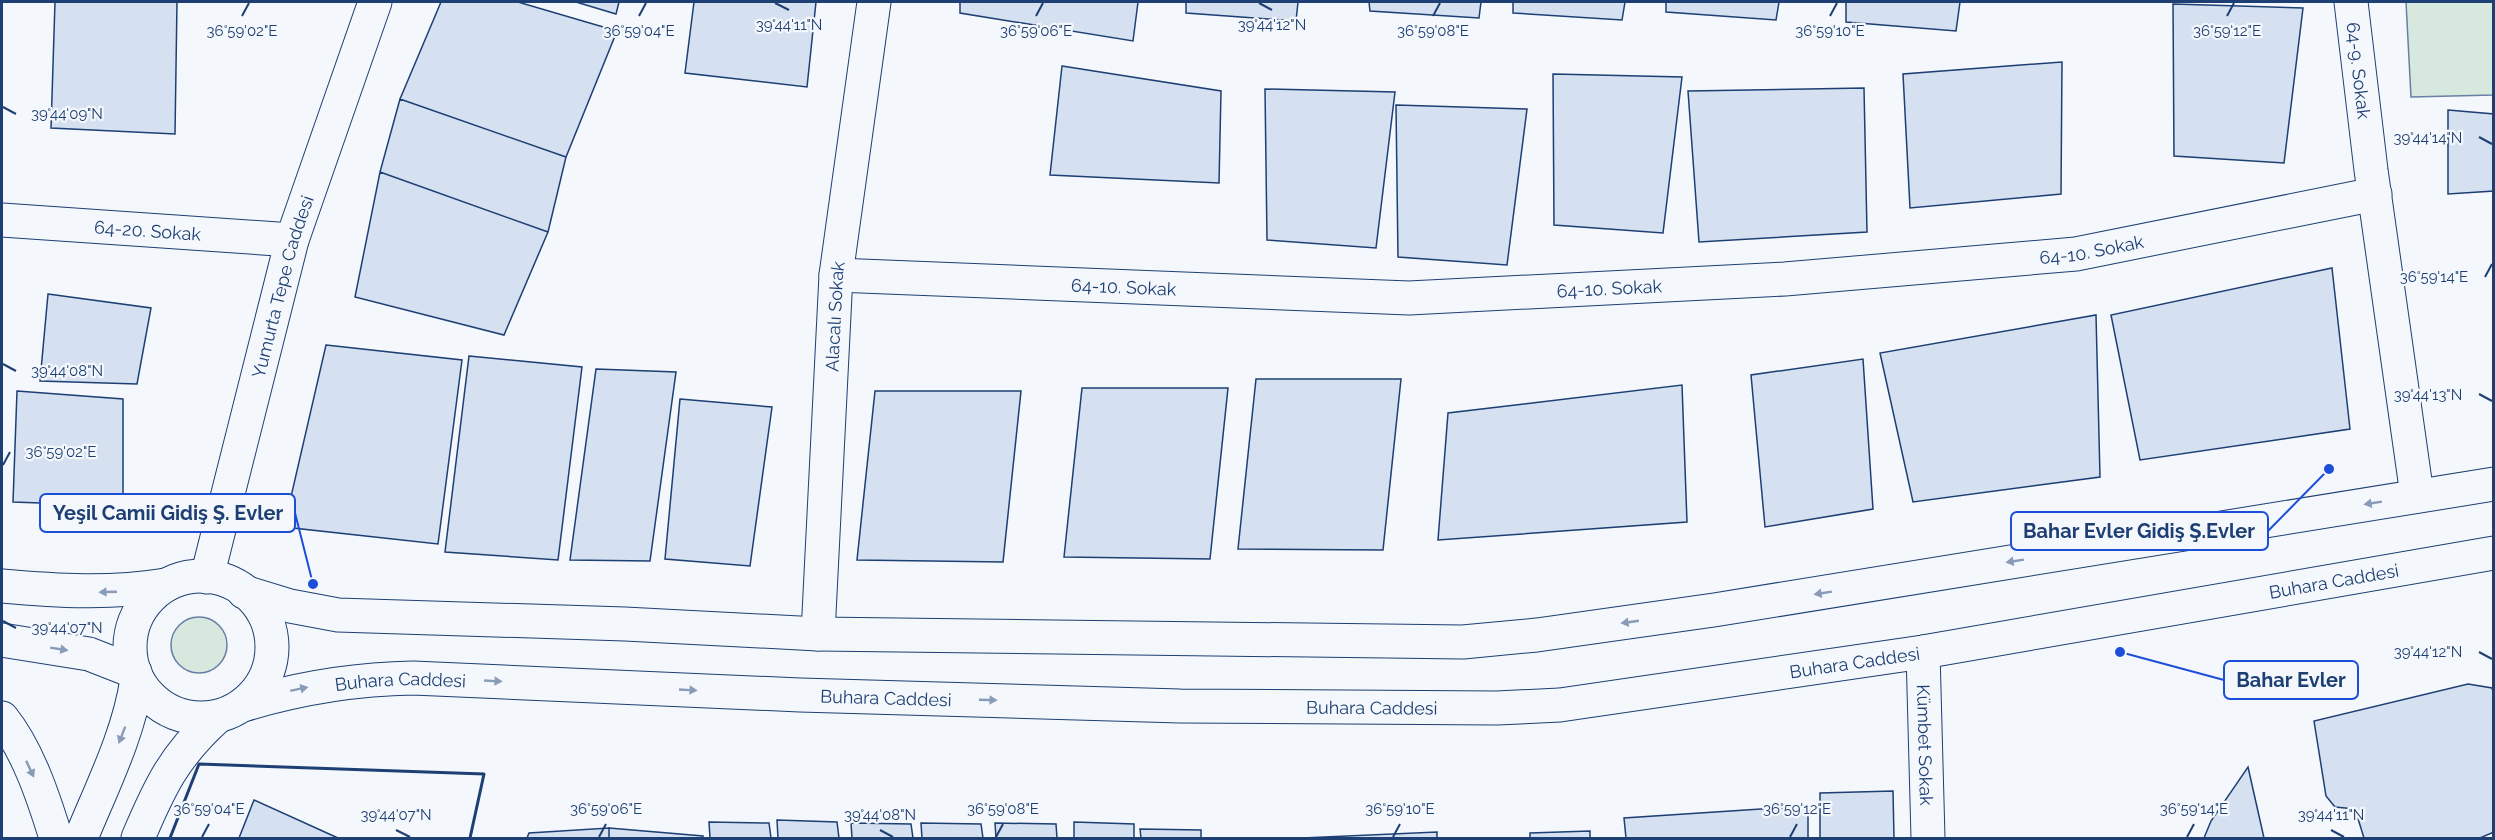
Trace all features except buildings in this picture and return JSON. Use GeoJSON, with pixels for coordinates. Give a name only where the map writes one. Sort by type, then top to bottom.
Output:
{"type":"FeatureCollection","features":[{"type":"Feature","properties":{"kind":"main road","name":"Yumurta Tepe Caddesi"},"geometry":{"type":"LineString","coordinates":[[207,577],[292,240],[375,2]]}},
{"type":"Feature","properties":{"kind":"main road","name":"Alacalı Sokak"},"geometry":{"type":"LineString","coordinates":[[818,634],[836,275],[874,2]]}},
{"type":"Feature","properties":{"kind":"main road","name":"64-9. Sokak"},"geometry":{"type":"LineString","coordinates":[[2351,2],[2417,495]]}},
{"type":"Feature","properties":{"kind":"main road","name":"64-10. Sokak"},"geometry":{"type":"LineString","coordinates":[[836,275],[1409,298],[1785,279],[2076,254],[2375,194]]}},
{"type":"Feature","properties":{"kind":"main road","name":"64-20. Sokak"},"geometry":{"type":"LineString","coordinates":[[2,220],[292,240]]}},
{"type":"Feature","properties":{"kind":"main road"},"geometry":{"type":"LineString","coordinates":[[244,592],[290,606],[338,615],[625,624],[818,634],[1176,640],[1474,641],[1714,610],[2493,484]]}},
{"type":"Feature","properties":{"kind":"main road","name":"Buhara Caddesi"},"geometry":{"type":"LineString","coordinates":[[230,711],[299,688],[383,678],[800,695],[1180,706],[1497,708],[1560,705],[1923,652],[2493,553]]}},
{"type":"Feature","properties":{"kind":"main road"},"geometry":{"type":"LineString","coordinates":[[2,586],[95,592],[166,585],[186,577],[207,577],[234,584],[255,601],[269,626],[272,655],[262,683],[184,748],[173,764],[138,838]]}},
{"type":"Feature","properties":{"kind":"main road"},"geometry":{"type":"LineString","coordinates":[[81,838],[134,703],[136,676],[130,653],[132,626],[146,602],[166,585]]}},
{"type":"Feature","properties":{"kind":"main road"},"geometry":{"type":"LineString","coordinates":[[2,640],[89,654],[136,676],[154,701],[165,708],[190,717],[230,711]]}},
{"type":"Feature","properties":{"kind":"main road","name":"Kümbet Sokak"},"geometry":{"type":"LineString","coordinates":[[1923,652],[1928,838]]}},
{"type":"Feature","properties":{"kind":"main road"},"geometry":{"type":"LineString","coordinates":[[2,718],[10,729],[32,774],[56,838]]}},
{"type":"Feature","properties":{"kind":"shaded area"},"geometry":{"type":"Polygon","coordinates":[[[2406,2],[2493,2],[2493,95],[2411,97],[2406,2]]]}},
{"type":"Feature","properties":{"kind":"shaded area"},"geometry":{"type":"Polygon","coordinates":[[[194,617],[204,617],[219,625],[225,634],[227,645],[225,656],[219,665],[204,673],[194,673],[183,668],[176,661],[171,650],[171,640],[176,629],[183,622],[194,617]]]}},
{"type":"Feature","properties":{"kind":"wall"},"geometry":{"type":"LineString","coordinates":[[170,838],[199,764],[484,774],[470,838]]}},
{"type":"Feature","properties":{"kind":"place","name":"Bahar Evler Gidiş Ş.Evler"},"geometry":{"type":"Point","coordinates":[2329,469]}},
{"type":"Feature","properties":{"kind":"place","name":"Yeşil Camii Gidiş Ş. Evler"},"geometry":{"type":"Point","coordinates":[313,584]}},
{"type":"Feature","properties":{"kind":"place","name":"Bahar Evler"},"geometry":{"type":"Point","coordinates":[2120,652]}}]}
